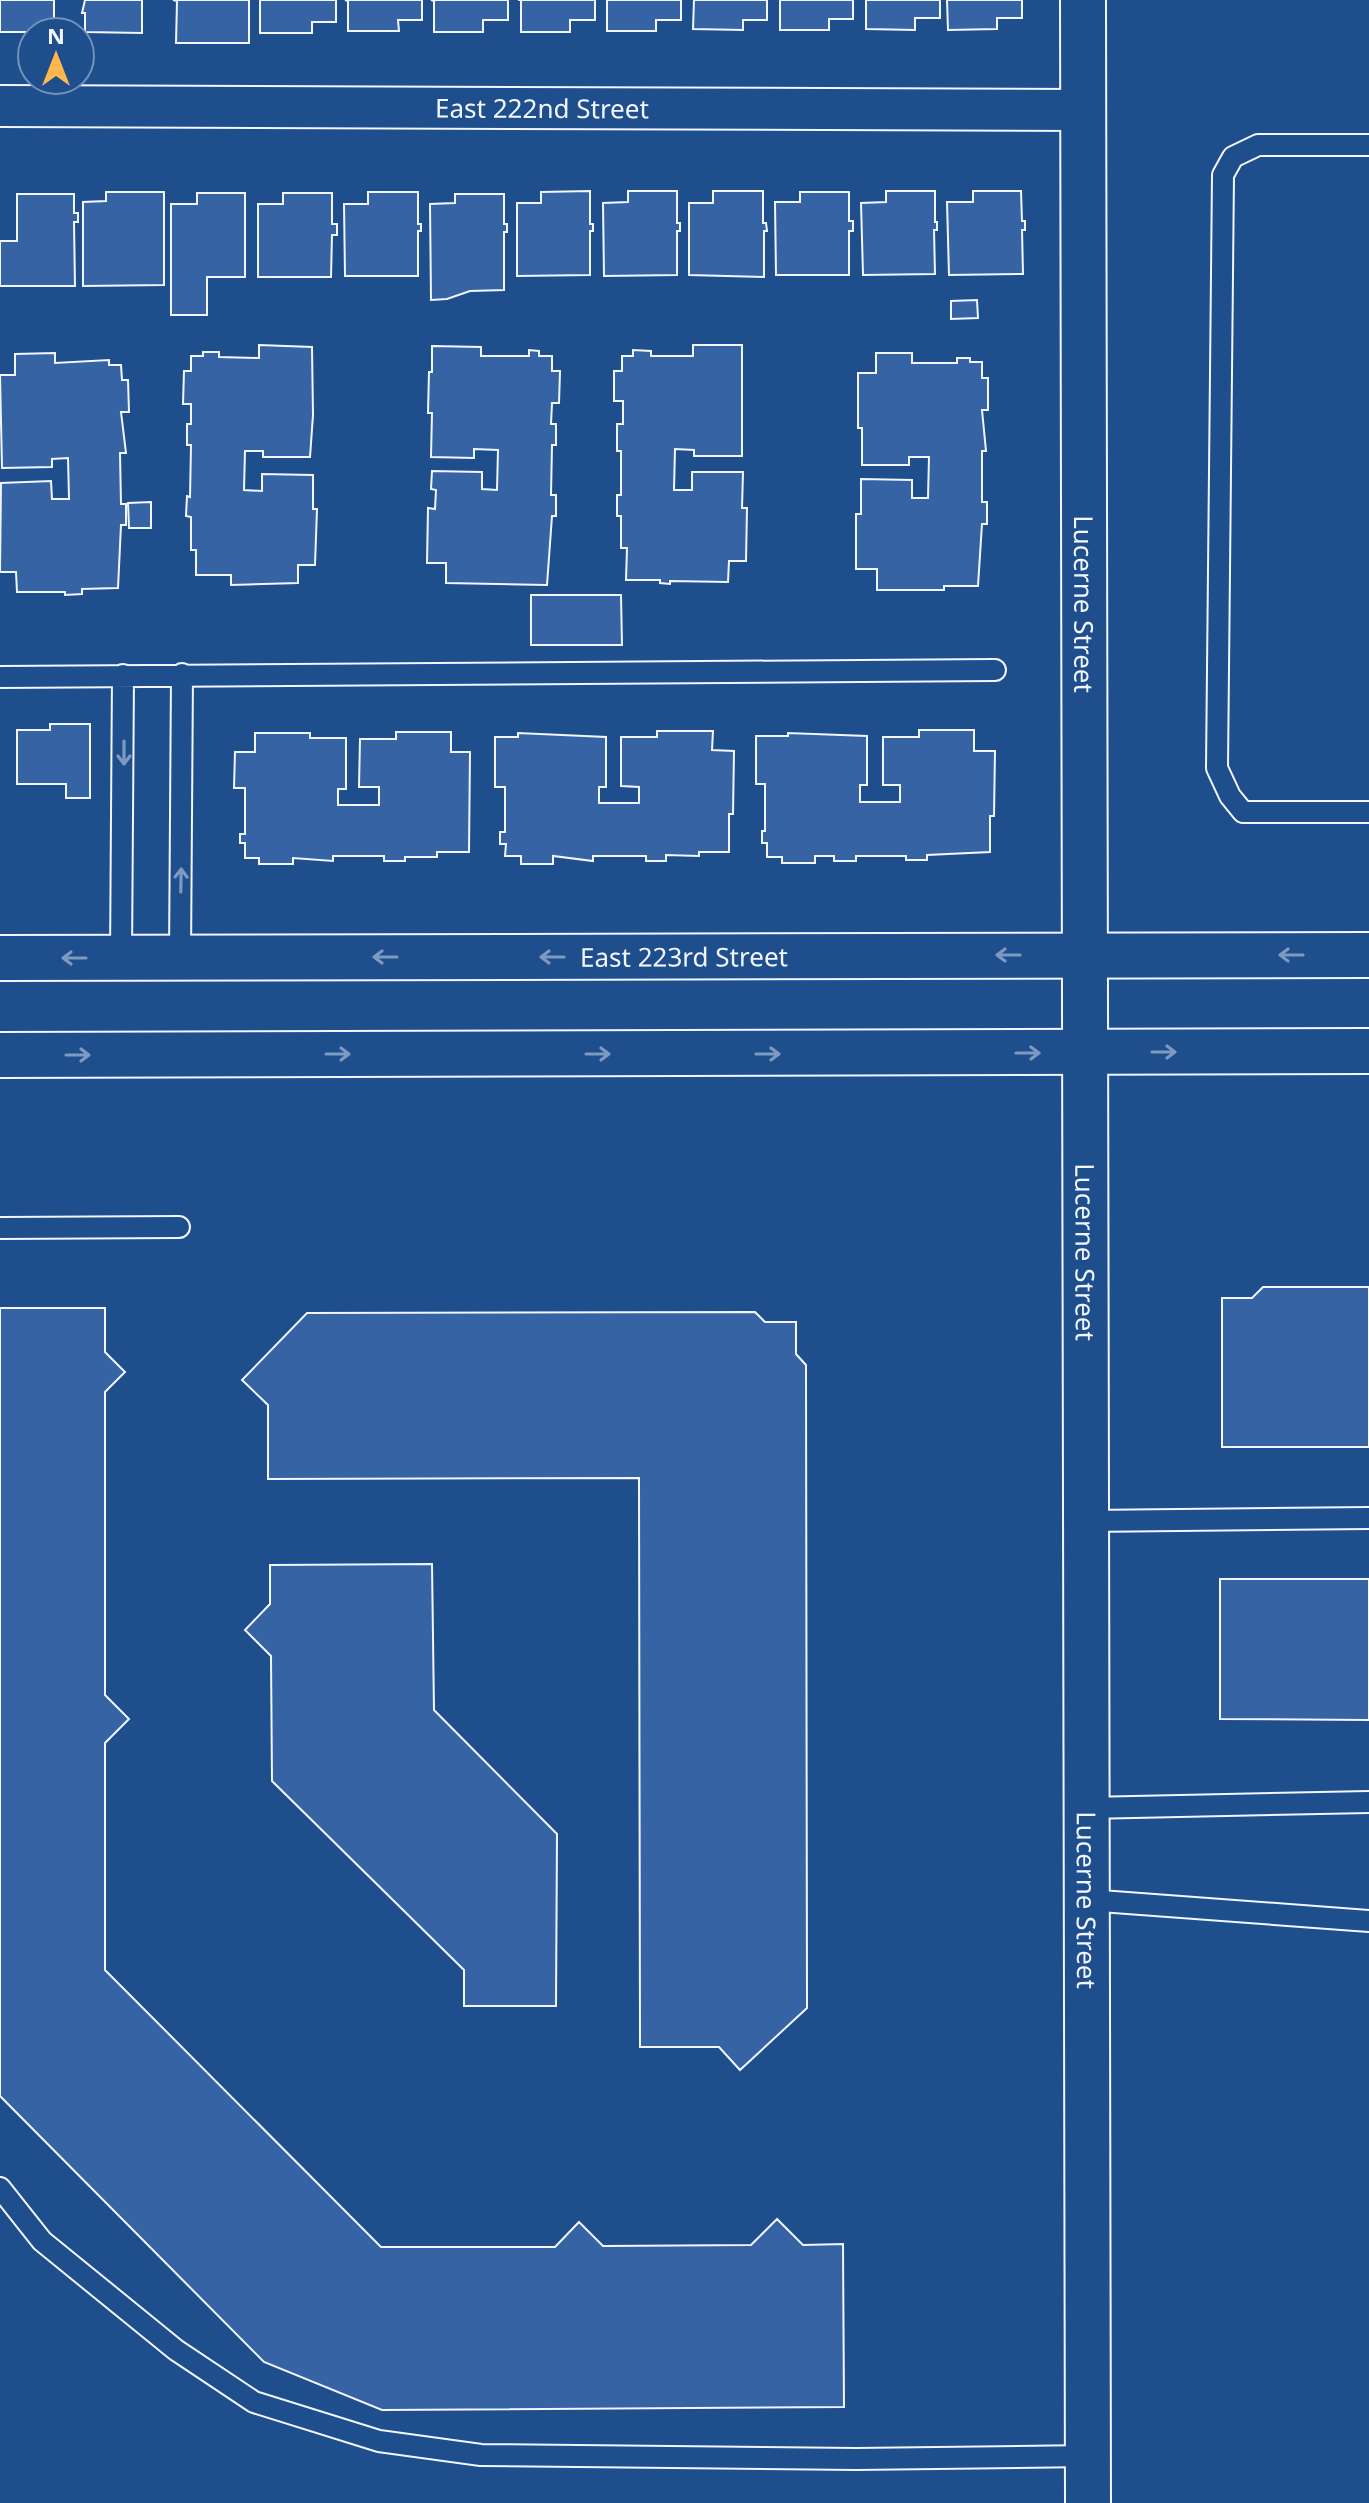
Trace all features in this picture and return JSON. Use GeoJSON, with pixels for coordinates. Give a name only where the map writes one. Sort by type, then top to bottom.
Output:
{"type":"FeatureCollection","features":[{"type":"Feature","properties":{"kind":"main road","name":"Lucerne Street"},"geometry":{"type":"LineString","coordinates":[[1083,0],[1088,2503]]}},
{"type":"Feature","properties":{"kind":"main road","name":"East 223rd Street"},"geometry":{"type":"LineString","coordinates":[[0,958],[1369,955]]}},
{"type":"Feature","properties":{"kind":"main road"},"geometry":{"type":"LineString","coordinates":[[0,1055],[1369,1051]]}},
{"type":"Feature","properties":{"kind":"street","name":"East 222nd Street"},"geometry":{"type":"LineString","coordinates":[[0,106],[1083,110]]}},
{"type":"Feature","properties":{"kind":"lane"},"geometry":{"type":"LineString","coordinates":[[1369,145],[1258,145],[1233,157],[1223,175],[1217,768],[1230,796],[1243,812],[1369,812]]}},
{"type":"Feature","properties":{"kind":"lane"},"geometry":{"type":"LineString","coordinates":[[0,677],[995,670]]}},
{"type":"Feature","properties":{"kind":"lane"},"geometry":{"type":"LineString","coordinates":[[180,958],[182,674]]}},
{"type":"Feature","properties":{"kind":"lane"},"geometry":{"type":"LineString","coordinates":[[121,958],[123,675]]}},
{"type":"Feature","properties":{"kind":"lane"},"geometry":{"type":"LineString","coordinates":[[0,1228],[179,1227]]}},
{"type":"Feature","properties":{"kind":"lane"},"geometry":{"type":"LineString","coordinates":[[1086,1521],[1369,1518]]}},
{"type":"Feature","properties":{"kind":"lane"},"geometry":{"type":"LineString","coordinates":[[1087,1808],[1369,1802]]}},
{"type":"Feature","properties":{"kind":"lane"},"geometry":{"type":"LineString","coordinates":[[1087,1900],[1369,1921]]}},
{"type":"Feature","properties":{"kind":"lane"},"geometry":{"type":"LineString","coordinates":[[0,2188],[42,2241],[189,2359],[254,2402],[379,2441],[481,2455],[856,2459],[1088,2456]]}},
{"type":"Feature","properties":{"kind":"building"},"geometry":{"type":"Polygon","coordinates":[[[0,0],[54,0],[54,16],[16,16],[16,32],[0,32],[0,0]]]}},
{"type":"Feature","properties":{"kind":"building"},"geometry":{"type":"Polygon","coordinates":[[[85,0],[142,0],[142,33],[96,32],[96,16],[82,13],[85,0]]]}},
{"type":"Feature","properties":{"kind":"building"},"geometry":{"type":"Polygon","coordinates":[[[173,0],[249,0],[249,43],[176,43],[177,1],[173,0]]]}},
{"type":"Feature","properties":{"kind":"building"},"geometry":{"type":"Polygon","coordinates":[[[260,0],[336,0],[336,22],[312,22],[312,33],[260,33],[260,0]]]}},
{"type":"Feature","properties":{"kind":"building"},"geometry":{"type":"Polygon","coordinates":[[[345,0],[422,0],[422,20],[398,20],[399,31],[348,31],[348,1],[345,0]]]}},
{"type":"Feature","properties":{"kind":"building"},"geometry":{"type":"Polygon","coordinates":[[[431,0],[508,0],[508,20],[483,20],[483,32],[434,32],[434,1],[431,0]]]}},
{"type":"Feature","properties":{"kind":"building"},"geometry":{"type":"Polygon","coordinates":[[[521,0],[595,0],[595,20],[570,20],[570,32],[521,32],[521,0]]]}},
{"type":"Feature","properties":{"kind":"building"},"geometry":{"type":"Polygon","coordinates":[[[607,0],[681,0],[681,20],[656,20],[656,31],[607,31],[607,0]]]}},
{"type":"Feature","properties":{"kind":"building"},"geometry":{"type":"Polygon","coordinates":[[[694,0],[767,0],[767,20],[743,20],[743,30],[693,29],[694,0]]]}},
{"type":"Feature","properties":{"kind":"building"},"geometry":{"type":"Polygon","coordinates":[[[780,0],[853,0],[853,19],[829,19],[829,30],[780,30],[780,0]]]}},
{"type":"Feature","properties":{"kind":"building"},"geometry":{"type":"Polygon","coordinates":[[[866,0],[940,0],[940,18],[915,18],[915,30],[866,29],[866,0]]]}},
{"type":"Feature","properties":{"kind":"building"},"geometry":{"type":"Polygon","coordinates":[[[947,0],[1022,0],[1022,18],[997,18],[997,29],[948,30],[947,0]]]}},
{"type":"Feature","properties":{"kind":"building"},"geometry":{"type":"Polygon","coordinates":[[[590,191],[590,224],[593,224],[593,231],[590,231],[590,275],[517,276],[517,203],[541,203],[541,192],[590,191]]]}},
{"type":"Feature","properties":{"kind":"building"},"geometry":{"type":"Polygon","coordinates":[[[628,191],[677,191],[680,231],[677,231],[677,275],[604,276],[603,203],[628,202],[628,191]]]}},
{"type":"Feature","properties":{"kind":"building"},"geometry":{"type":"Polygon","coordinates":[[[713,191],[763,191],[763,223],[766,223],[767,231],[764,231],[764,277],[689,275],[689,203],[713,203],[713,191]]]}},
{"type":"Feature","properties":{"kind":"building"},"geometry":{"type":"Polygon","coordinates":[[[886,191],[935,191],[935,274],[863,275],[861,203],[886,202],[886,191]]]}},
{"type":"Feature","properties":{"kind":"building"},"geometry":{"type":"Polygon","coordinates":[[[973,191],[1021,191],[1022,221],[1025,221],[1025,230],[1022,230],[1023,274],[949,275],[947,202],[973,202],[973,191]]]}},
{"type":"Feature","properties":{"kind":"building"},"geometry":{"type":"Polygon","coordinates":[[[106,192],[164,192],[164,285],[83,286],[83,202],[106,201],[106,192]]]}},
{"type":"Feature","properties":{"kind":"building"},"geometry":{"type":"Polygon","coordinates":[[[368,192],[418,192],[418,224],[421,224],[421,231],[418,231],[418,276],[345,276],[344,204],[368,204],[368,192]]]}},
{"type":"Feature","properties":{"kind":"building"},"geometry":{"type":"Polygon","coordinates":[[[800,192],[849,192],[849,221],[853,221],[853,231],[849,231],[849,275],[776,275],[775,202],[800,202],[800,192]]]}},
{"type":"Feature","properties":{"kind":"building"},"geometry":{"type":"Polygon","coordinates":[[[197,193],[245,193],[245,277],[207,277],[207,315],[171,315],[171,204],[197,204],[197,193]]]}},
{"type":"Feature","properties":{"kind":"building"},"geometry":{"type":"Polygon","coordinates":[[[283,193],[332,193],[332,224],[337,224],[337,235],[332,235],[331,277],[258,277],[258,204],[283,204],[283,193]]]}},
{"type":"Feature","properties":{"kind":"building"},"geometry":{"type":"Polygon","coordinates":[[[17,194],[74,194],[74,213],[78,213],[78,222],[74,222],[75,286],[0,286],[0,241],[17,241],[17,194]]]}},
{"type":"Feature","properties":{"kind":"building"},"geometry":{"type":"Polygon","coordinates":[[[455,194],[504,194],[507,232],[504,232],[504,290],[470,291],[447,299],[431,300],[430,204],[455,203],[455,194]]]}},
{"type":"Feature","properties":{"kind":"building"},"geometry":{"type":"Polygon","coordinates":[[[977,300],[978,318],[951,319],[951,301],[977,300]]]}},
{"type":"Feature","properties":{"kind":"building"},"geometry":{"type":"Polygon","coordinates":[[[259,345],[312,347],[310,457],[263,457],[263,451],[245,451],[244,490],[262,491],[262,474],[313,475],[313,509],[317,509],[315,565],[298,565],[298,583],[231,585],[231,575],[196,575],[196,550],[191,550],[191,517],[186,516],[187,496],[190,497],[191,445],[187,445],[187,424],[191,424],[191,404],[183,404],[184,371],[191,371],[191,356],[203,356],[203,352],[219,352],[219,357],[259,358],[259,345]]]}},
{"type":"Feature","properties":{"kind":"building"},"geometry":{"type":"Polygon","coordinates":[[[693,345],[742,345],[742,456],[694,456],[694,450],[675,449],[674,490],[692,490],[692,472],[743,472],[742,508],[747,508],[746,561],[729,561],[728,582],[670,581],[670,584],[660,583],[660,580],[626,580],[627,548],[621,548],[621,516],[617,516],[617,495],[621,495],[621,451],[617,451],[617,424],[623,424],[623,401],[614,401],[614,371],[622,371],[622,356],[633,356],[633,350],[651,351],[651,356],[693,356],[693,345]]]}},
{"type":"Feature","properties":{"kind":"building"},"geometry":{"type":"Polygon","coordinates":[[[432,346],[481,347],[481,356],[529,356],[529,350],[539,351],[539,356],[552,356],[552,371],[560,371],[559,403],[552,403],[551,424],[556,424],[556,445],[552,445],[551,495],[556,495],[556,516],[552,516],[547,585],[446,583],[446,563],[427,563],[428,508],[435,509],[436,490],[431,489],[432,471],[482,472],[482,489],[497,490],[498,450],[474,449],[474,458],[431,457],[432,413],[428,413],[432,346]]]}},
{"type":"Feature","properties":{"kind":"building"},"geometry":{"type":"Polygon","coordinates":[[[55,353],[55,363],[109,360],[109,365],[121,365],[122,380],[128,380],[129,412],[121,412],[126,453],[120,453],[121,504],[126,504],[126,525],[121,525],[118,588],[82,589],[82,594],[65,595],[65,592],[17,592],[16,572],[0,572],[1,483],[51,481],[52,499],[69,499],[68,458],[52,459],[52,467],[2,468],[0,375],[15,375],[15,354],[55,353]]]}},
{"type":"Feature","properties":{"kind":"building"},"geometry":{"type":"Polygon","coordinates":[[[876,353],[912,353],[912,363],[957,363],[957,358],[982,362],[982,378],[988,378],[988,410],[982,410],[986,451],[982,451],[982,502],[987,502],[987,524],[982,524],[978,586],[944,586],[944,590],[877,590],[877,569],[856,569],[856,514],[861,514],[861,479],[912,480],[912,498],[928,498],[929,457],[909,457],[909,465],[862,465],[858,373],[876,373],[876,353]]]}},
{"type":"Feature","properties":{"kind":"building"},"geometry":{"type":"Polygon","coordinates":[[[151,502],[151,528],[129,528],[128,503],[151,502]]]}},
{"type":"Feature","properties":{"kind":"building"},"geometry":{"type":"Polygon","coordinates":[[[531,595],[621,595],[622,645],[531,645],[531,595]]]}},
{"type":"Feature","properties":{"kind":"building"},"geometry":{"type":"Polygon","coordinates":[[[50,724],[90,724],[90,798],[66,798],[66,784],[17,784],[17,730],[50,730],[50,724]]]}},
{"type":"Feature","properties":{"kind":"building"},"geometry":{"type":"Polygon","coordinates":[[[919,730],[974,730],[974,751],[995,751],[990,852],[927,855],[927,860],[906,860],[906,856],[856,856],[856,861],[834,861],[834,856],[815,856],[815,863],[782,863],[782,857],[767,857],[767,843],[762,843],[765,784],[756,784],[756,736],[788,736],[788,733],[867,736],[867,785],[860,785],[860,802],[900,802],[900,785],[883,785],[883,737],[919,737],[919,730]]]}},
{"type":"Feature","properties":{"kind":"building"},"geometry":{"type":"Polygon","coordinates":[[[657,731],[713,731],[712,750],[734,751],[729,852],[699,852],[699,856],[666,855],[666,861],[646,861],[646,856],[593,856],[593,861],[553,856],[553,864],[521,864],[521,856],[505,856],[506,844],[500,844],[500,832],[505,832],[505,787],[495,787],[495,737],[518,737],[518,733],[606,737],[606,787],[599,787],[599,803],[639,803],[639,787],[621,786],[621,737],[657,737],[657,731]]]}},
{"type":"Feature","properties":{"kind":"building"},"geometry":{"type":"Polygon","coordinates":[[[396,732],[451,732],[451,752],[470,752],[469,852],[437,852],[437,857],[405,857],[405,861],[384,861],[384,856],[333,856],[333,861],[293,858],[293,864],[259,864],[259,858],[245,858],[245,843],[240,843],[240,834],[245,834],[245,788],[234,788],[235,752],[255,752],[255,733],[310,733],[310,738],[346,738],[346,789],[338,789],[338,805],[379,805],[379,787],[359,787],[360,739],[396,739],[396,732]]]}},
{"type":"Feature","properties":{"kind":"building"},"geometry":{"type":"Polygon","coordinates":[[[1263,1287],[1369,1287],[1369,1447],[1222,1447],[1222,1298],[1252,1298],[1263,1287]]]}},
{"type":"Feature","properties":{"kind":"building"},"geometry":{"type":"Polygon","coordinates":[[[0,1308],[105,1308],[105,1352],[125,1372],[105,1392],[105,1695],[129,1719],[105,1743],[105,1970],[381,2247],[555,2247],[579,2222],[603,2246],[751,2245],[777,2219],[803,2245],[843,2244],[844,2407],[382,2410],[264,2362],[0,2096],[0,1308]]]}},
{"type":"Feature","properties":{"kind":"building"},"geometry":{"type":"Polygon","coordinates":[[[755,1312],[765,1322],[796,1322],[796,1354],[806,1365],[807,2008],[740,2070],[719,2047],[640,2047],[639,1478],[268,1479],[268,1405],[242,1380],[307,1313],[755,1312]]]}},
{"type":"Feature","properties":{"kind":"building"},"geometry":{"type":"Polygon","coordinates":[[[432,1564],[434,1710],[557,1834],[556,2006],[464,2006],[464,1970],[272,1781],[271,1656],[245,1630],[270,1604],[270,1565],[432,1564]]]}},
{"type":"Feature","properties":{"kind":"building"},"geometry":{"type":"Polygon","coordinates":[[[1220,1579],[1369,1579],[1369,1720],[1220,1719],[1220,1579]]]}}]}
